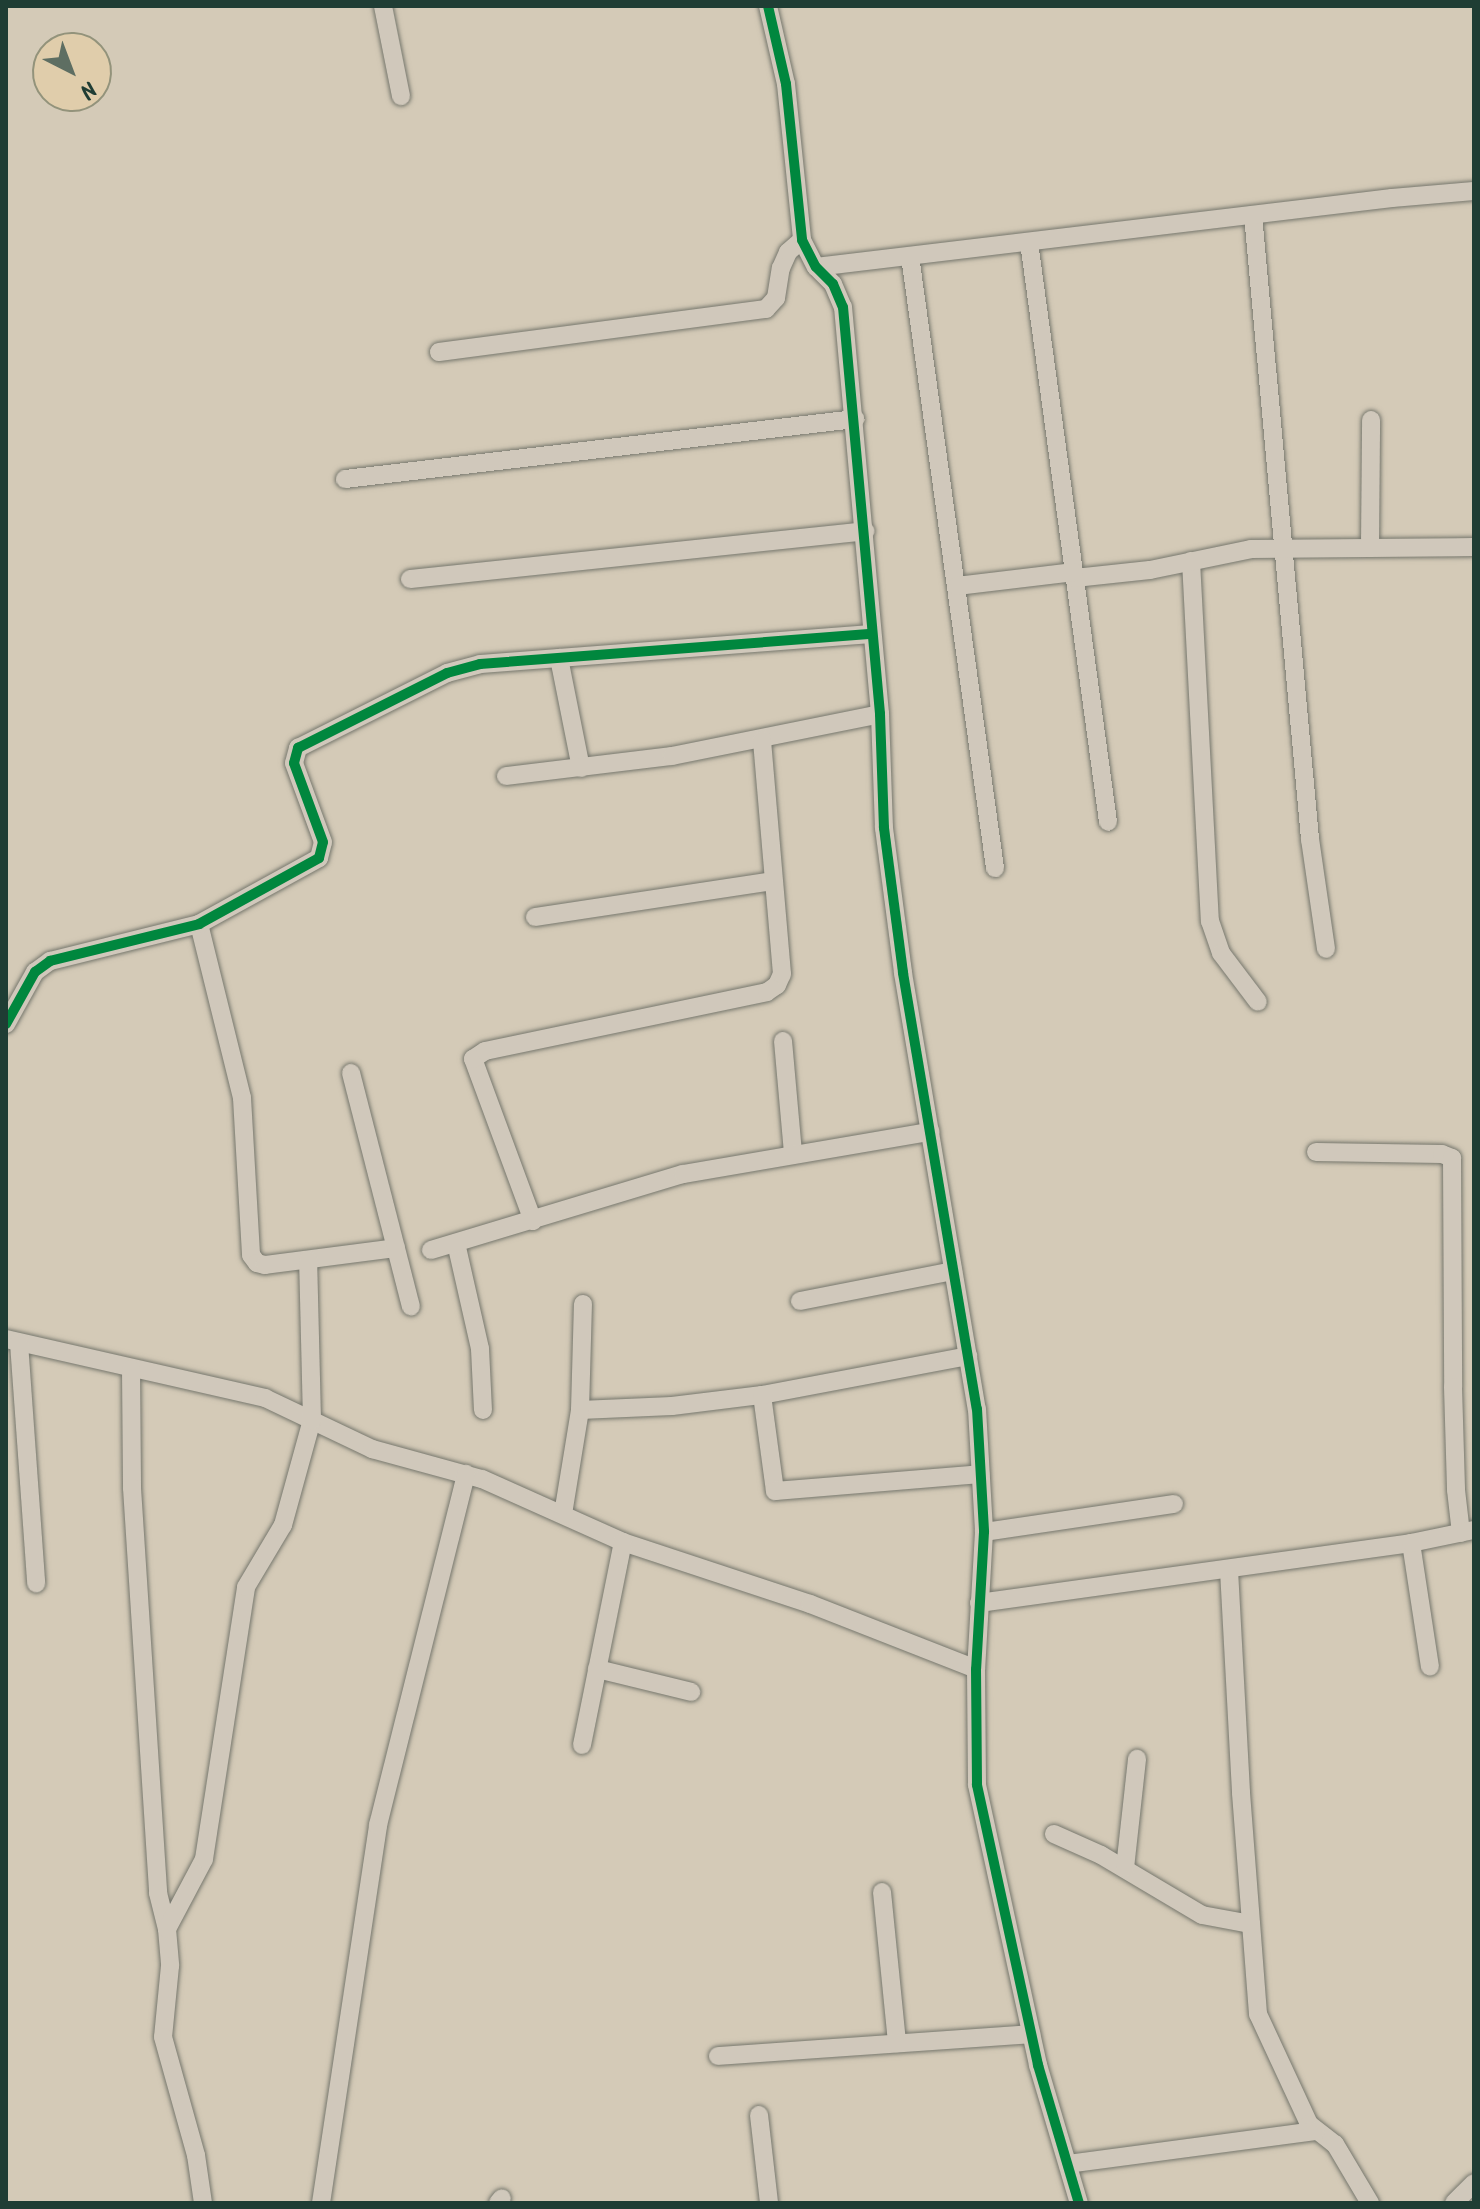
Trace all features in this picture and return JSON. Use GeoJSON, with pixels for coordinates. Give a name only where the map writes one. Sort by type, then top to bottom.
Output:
{"type":"FeatureCollection","features":[{"type":"Feature","properties":{"kind":"street"},"geometry":{"type":"LineString","coordinates":[[383,6],[401,96]]}},
{"type":"Feature","properties":{"kind":"street"},"geometry":{"type":"LineString","coordinates":[[768,6],[786,84],[802,240],[816,267],[833,284],[843,307],[880,714],[884,828],[903,973],[977,1409],[984,1532],[976,1669],[977,1785],[1031,2034],[1079,2203]]}},
{"type":"Feature","properties":{"kind":"street"},"geometry":{"type":"LineString","coordinates":[[816,267],[1474,191]]}},
{"type":"Feature","properties":{"kind":"street"},"geometry":{"type":"LineString","coordinates":[[1253,215],[1286,548],[1310,839],[1326,949]]}},
{"type":"Feature","properties":{"kind":"street"},"geometry":{"type":"LineString","coordinates":[[439,352],[766,309],[776,298],[781,268],[788,252],[802,240]]}},
{"type":"Feature","properties":{"kind":"street"},"geometry":{"type":"LineString","coordinates":[[1029,242],[1108,822]]}},
{"type":"Feature","properties":{"kind":"street"},"geometry":{"type":"LineString","coordinates":[[910,256],[995,868]]}},
{"type":"Feature","properties":{"kind":"street"},"geometry":{"type":"LineString","coordinates":[[345,479],[855,419]]}},
{"type":"Feature","properties":{"kind":"street"},"geometry":{"type":"LineString","coordinates":[[1370,546],[1371,420]]}},
{"type":"Feature","properties":{"kind":"street"},"geometry":{"type":"LineString","coordinates":[[410,579],[865,531]]}},
{"type":"Feature","properties":{"kind":"street"},"geometry":{"type":"LineString","coordinates":[[957,586],[1150,570],[1236,551],[1370,546],[1474,547]]}},
{"type":"Feature","properties":{"kind":"street"},"geometry":{"type":"LineString","coordinates":[[1191,561],[1210,921],[1221,953],[1258,1002]]}},
{"type":"Feature","properties":{"kind":"street"},"geometry":{"type":"LineString","coordinates":[[6,1024],[35,972],[50,961],[199,924],[311,864],[323,851],[294,763],[298,748],[467,666],[872,634]]}},
{"type":"Feature","properties":{"kind":"street"},"geometry":{"type":"LineString","coordinates":[[559,658],[581,768]]}},
{"type":"Feature","properties":{"kind":"street"},"geometry":{"type":"LineString","coordinates":[[506,776],[581,768],[762,740],[880,714]]}},
{"type":"Feature","properties":{"kind":"street"},"geometry":{"type":"LineString","coordinates":[[533,1221],[473,1059],[485,1051],[582,1028],[767,992],[777,985],[782,974],[762,740]]}},
{"type":"Feature","properties":{"kind":"street"},"geometry":{"type":"LineString","coordinates":[[535,917],[773,881]]}},
{"type":"Feature","properties":{"kind":"street"},"geometry":{"type":"LineString","coordinates":[[199,924],[242,1098],[251,1255],[257,1263],[265,1265],[396,1248]]}},
{"type":"Feature","properties":{"kind":"street"},"geometry":{"type":"LineString","coordinates":[[783,1041],[793,1154]]}},
{"type":"Feature","properties":{"kind":"street"},"geometry":{"type":"LineString","coordinates":[[351,1073],[411,1306]]}},
{"type":"Feature","properties":{"kind":"street"},"geometry":{"type":"LineString","coordinates":[[431,1250],[683,1174],[930,1132]]}},
{"type":"Feature","properties":{"kind":"street"},"geometry":{"type":"LineString","coordinates":[[979,1603],[1229,1570],[1411,1543],[1468,1531],[1456,1490],[1452,1158],[1442,1154],[1316,1152]]}},
{"type":"Feature","properties":{"kind":"street"},"geometry":{"type":"LineString","coordinates":[[456,1243],[480,1349],[483,1410]]}},
{"type":"Feature","properties":{"kind":"street"},"geometry":{"type":"LineString","coordinates":[[167,1929],[204,1859],[246,1587],[283,1525],[312,1420],[308,1260]]}},
{"type":"Feature","properties":{"kind":"street"},"geometry":{"type":"LineString","coordinates":[[800,1301],[953,1271]]}},
{"type":"Feature","properties":{"kind":"street"},"geometry":{"type":"LineString","coordinates":[[563,1514],[580,1410],[583,1304]]}},
{"type":"Feature","properties":{"kind":"street"},"geometry":{"type":"LineString","coordinates":[[36,1583],[13,1341],[265,1398],[372,1449],[466,1474],[623,1542],[810,1604],[976,1669]]}},
{"type":"Feature","properties":{"kind":"street"},"geometry":{"type":"LineString","coordinates":[[580,1410],[672,1406],[762,1395],[968,1356]]}},
{"type":"Feature","properties":{"kind":"street"},"geometry":{"type":"LineString","coordinates":[[131,1369],[132,1488],[158,1893],[167,1929],[170,1966],[163,2037],[196,2155],[203,2203]]}},
{"type":"Feature","properties":{"kind":"street"},"geometry":{"type":"LineString","coordinates":[[762,1395],[775,1491],[980,1474]]}},
{"type":"Feature","properties":{"kind":"street"},"geometry":{"type":"LineString","coordinates":[[321,2203],[378,1825],[466,1474]]}},
{"type":"Feature","properties":{"kind":"street"},"geometry":{"type":"LineString","coordinates":[[984,1532],[1174,1504]]}},
{"type":"Feature","properties":{"kind":"street"},"geometry":{"type":"LineString","coordinates":[[582,1745],[623,1542]]}},
{"type":"Feature","properties":{"kind":"street"},"geometry":{"type":"LineString","coordinates":[[1411,1543],[1430,1667]]}},
{"type":"Feature","properties":{"kind":"street"},"geometry":{"type":"LineString","coordinates":[[1229,1570],[1258,2014],[1309,2124],[1335,2144],[1370,2203]]}},
{"type":"Feature","properties":{"kind":"street"},"geometry":{"type":"LineString","coordinates":[[597,1669],[691,1692]]}},
{"type":"Feature","properties":{"kind":"street"},"geometry":{"type":"LineString","coordinates":[[1125,1868],[1137,1759]]}},
{"type":"Feature","properties":{"kind":"street"},"geometry":{"type":"LineString","coordinates":[[1054,1834],[1125,1868],[1202,1915],[1251,1924]]}},
{"type":"Feature","properties":{"kind":"street"},"geometry":{"type":"LineString","coordinates":[[882,1892],[897,2043]]}},
{"type":"Feature","properties":{"kind":"street"},"geometry":{"type":"LineString","coordinates":[[718,2056],[1031,2034]]}},
{"type":"Feature","properties":{"kind":"street"},"geometry":{"type":"LineString","coordinates":[[759,2115],[769,2203]]}},
{"type":"Feature","properties":{"kind":"street"},"geometry":{"type":"LineString","coordinates":[[1068,2164],[1316,2131]]}},
{"type":"Feature","properties":{"kind":"street"},"geometry":{"type":"LineString","coordinates":[[1454,2203],[1474,2183]]}},
{"type":"Feature","properties":{"kind":"cycle path"},"geometry":{"type":"LineString","coordinates":[[768,6],[786,84],[802,240],[816,267],[833,284],[843,307],[880,714],[884,828],[903,973],[977,1409],[984,1532],[976,1669],[977,1785],[1038,2065],[1079,2203]]}},
{"type":"Feature","properties":{"kind":"cycle path"},"geometry":{"type":"LineString","coordinates":[[6,1024],[35,972],[50,961],[199,924],[319,858],[323,842],[294,763],[298,748],[447,673],[480,664],[872,634]]}}]}
